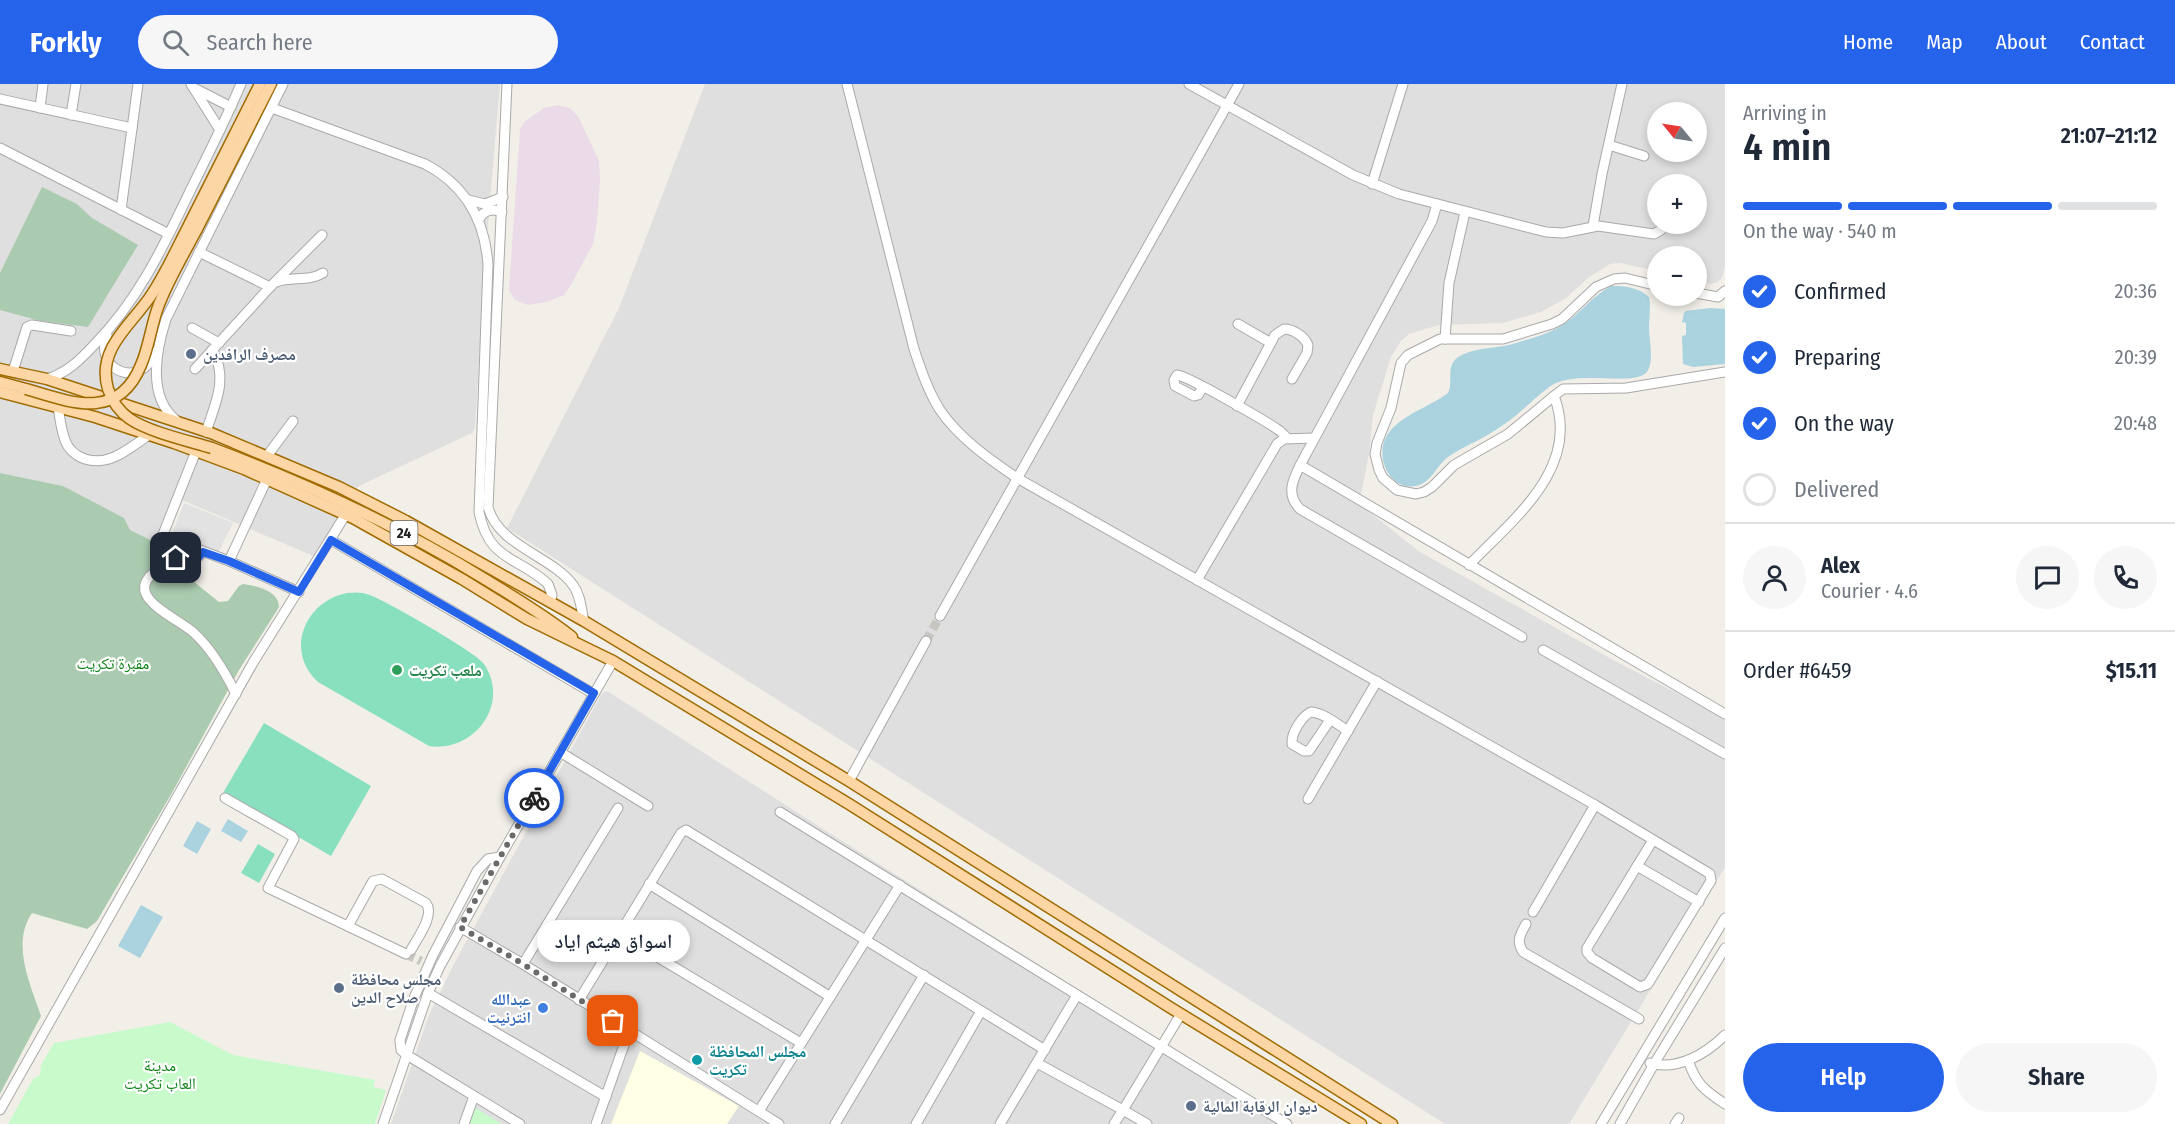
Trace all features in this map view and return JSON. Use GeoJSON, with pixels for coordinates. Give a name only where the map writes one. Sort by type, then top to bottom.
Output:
{"type":"FeatureCollection","features":[{"type":"Feature","properties":{"kind":"main road","name":"24"},"geometry":{"type":"LineString","coordinates":[[0,382],[84,405],[106,401],[123,391],[134,379],[141,366],[158,307],[260,84]]}},
{"type":"Feature","properties":{"kind":"main road","name":"24"},"geometry":{"type":"LineString","coordinates":[[272,84],[155,291],[110,348],[106,383],[115,404],[129,418],[147,427],[212,448],[299,483],[409,535],[539,612],[581,645]]}},
{"type":"Feature","properties":{"kind":"main road"},"geometry":{"type":"LineString","coordinates":[[0,369],[47,379],[178,421],[267,456],[390,512],[584,621],[854,784],[1392,1124]]}},
{"type":"Feature","properties":{"kind":"main road"},"geometry":{"type":"LineString","coordinates":[[0,392],[58,407],[196,451],[346,514],[462,579],[534,623],[613,661],[849,804],[1360,1124]]}},
{"type":"Feature","properties":{"kind":"main road"},"geometry":{"type":"LineString","coordinates":[[849,804],[854,784]]}},
{"type":"Feature","properties":{"kind":"street"},"geometry":{"type":"LineString","coordinates":[[40,108],[43,84]]}},
{"type":"Feature","properties":{"kind":"street"},"geometry":{"type":"LineString","coordinates":[[71,115],[76,84]]}},
{"type":"Feature","properties":{"kind":"street"},"geometry":{"type":"LineString","coordinates":[[121,210],[138,84]]}},
{"type":"Feature","properties":{"kind":"street"},"geometry":{"type":"LineString","coordinates":[[241,84],[147,276],[106,336],[103,346],[105,358],[121,371],[141,372],[151,364],[172,306],[283,84]]}},
{"type":"Feature","properties":{"kind":"street"},"geometry":{"type":"LineString","coordinates":[[507,84],[488,507],[493,520],[502,531],[571,582],[579,599],[584,621]]}},
{"type":"Feature","properties":{"kind":"street"},"geometry":{"type":"LineString","coordinates":[[846,84],[914,349],[927,385],[939,409],[972,444],[1017,478],[1595,805],[1710,874],[1711,881],[1699,902],[1648,984],[1640,987],[1592,958],[1587,952],[1589,944],[1653,840]]}},
{"type":"Feature","properties":{"kind":"street"},"geometry":{"type":"LineString","coordinates":[[1189,84],[1372,184],[1465,212],[1546,232],[1563,233],[1593,226],[1647,233]]}},
{"type":"Feature","properties":{"kind":"street"},"geometry":{"type":"LineString","coordinates":[[940,616],[1239,84]]}},
{"type":"Feature","properties":{"kind":"street"},"geometry":{"type":"LineString","coordinates":[[1372,184],[1403,84]]}},
{"type":"Feature","properties":{"kind":"street"},"geometry":{"type":"LineString","coordinates":[[1593,226],[1622,84]]}},
{"type":"Feature","properties":{"kind":"street"},"geometry":{"type":"LineString","coordinates":[[192,86],[231,107]]}},
{"type":"Feature","properties":{"kind":"street"},"geometry":{"type":"LineString","coordinates":[[192,86],[220,130]]}},
{"type":"Feature","properties":{"kind":"street"},"geometry":{"type":"LineString","coordinates":[[0,99],[132,128]]}},
{"type":"Feature","properties":{"kind":"street"},"geometry":{"type":"LineString","coordinates":[[272,108],[425,164],[445,176],[468,200],[479,219],[484,234],[488,265],[479,512],[481,525],[494,547],[503,555],[549,584],[552,595],[550,602]]}},
{"type":"Feature","properties":{"kind":"street"},"geometry":{"type":"LineString","coordinates":[[1609,145],[1644,156]]}},
{"type":"Feature","properties":{"kind":"street"},"geometry":{"type":"LineString","coordinates":[[0,148],[169,234]]}},
{"type":"Feature","properties":{"kind":"street"},"geometry":{"type":"LineString","coordinates":[[468,200],[485,204],[503,197]]}},
{"type":"Feature","properties":{"kind":"street"},"geometry":{"type":"LineString","coordinates":[[1437,204],[1432,221],[1314,438],[1291,489],[1294,502],[1300,509],[1522,637]]}},
{"type":"Feature","properties":{"kind":"street"},"geometry":{"type":"LineString","coordinates":[[479,219],[489,210],[502,212]]}},
{"type":"Feature","properties":{"kind":"street"},"geometry":{"type":"LineString","coordinates":[[1445,339],[1452,263],[1465,212]]}},
{"type":"Feature","properties":{"kind":"street"},"geometry":{"type":"LineString","coordinates":[[195,369],[322,235]]}},
{"type":"Feature","properties":{"kind":"street"},"geometry":{"type":"LineString","coordinates":[[199,252],[273,285],[286,279],[312,278],[323,273]]}},
{"type":"Feature","properties":{"kind":"street"},"geometry":{"type":"LineString","coordinates":[[1647,283],[1625,278],[1614,279],[1596,287],[1562,319],[1552,324],[1503,339],[1445,339],[1408,355],[1402,360],[1399,368],[1391,408],[1379,435],[1375,454],[1377,466],[1383,478],[1397,490],[1416,494],[1428,490],[1457,462],[1508,434],[1563,389],[1626,388],[1725,372]]}},
{"type":"Feature","properties":{"kind":"street"},"geometry":{"type":"LineString","coordinates":[[1707,295],[1718,297],[1725,291]]}},
{"type":"Feature","properties":{"kind":"street"},"geometry":{"type":"LineString","coordinates":[[47,379],[70,368],[115,323]]}},
{"type":"Feature","properties":{"kind":"street"},"geometry":{"type":"LineString","coordinates":[[1238,324],[1271,343]]}},
{"type":"Feature","properties":{"kind":"street"},"geometry":{"type":"LineString","coordinates":[[14,371],[27,327],[32,325],[71,331]]}},
{"type":"Feature","properties":{"kind":"street"},"geometry":{"type":"LineString","coordinates":[[192,328],[216,347],[221,370],[221,384],[206,432]]}},
{"type":"Feature","properties":{"kind":"street"},"geometry":{"type":"LineString","coordinates":[[1237,406],[1271,343],[1279,331],[1287,329],[1307,342],[1307,353],[1292,379]]}},
{"type":"Feature","properties":{"kind":"street"},"geometry":{"type":"LineString","coordinates":[[162,332],[158,361],[159,398],[169,414],[178,421]]}},
{"type":"Feature","properties":{"kind":"street"},"geometry":{"type":"LineString","coordinates":[[1203,387],[1276,428],[1290,439],[1302,461],[1468,565],[1725,714]]}},
{"type":"Feature","properties":{"kind":"street"},"geometry":{"type":"LineString","coordinates":[[1468,565],[1533,499],[1550,473],[1556,458],[1560,434],[1554,396]]}},
{"type":"Feature","properties":{"kind":"street"},"geometry":{"type":"LineString","coordinates":[[58,407],[65,441],[75,454],[86,459],[98,461],[110,459],[149,435]]}},
{"type":"Feature","properties":{"kind":"street"},"geometry":{"type":"LineString","coordinates":[[267,456],[293,421]]}},
{"type":"Feature","properties":{"kind":"street"},"geometry":{"type":"LineString","coordinates":[[1197,580],[1277,444],[1290,439],[1314,438]]}},
{"type":"Feature","properties":{"kind":"street"},"geometry":{"type":"LineString","coordinates":[[162,537],[196,451]]}},
{"type":"Feature","properties":{"kind":"street"},"geometry":{"type":"LineString","coordinates":[[229,561],[267,480]]}},
{"type":"Feature","properties":{"kind":"street"},"geometry":{"type":"LineString","coordinates":[[0,1110],[268,638],[346,514]]}},
{"type":"Feature","properties":{"kind":"street"},"geometry":{"type":"LineString","coordinates":[[331,540],[594,693]]}},
{"type":"Feature","properties":{"kind":"street"},"geometry":{"type":"LineString","coordinates":[[180,562],[172,549],[176,541],[229,561],[299,592]]}},
{"type":"Feature","properties":{"kind":"street"},"geometry":{"type":"LineString","coordinates":[[203,552],[194,560],[180,562],[149,577],[145,584],[145,592],[151,601],[204,644],[236,694]]}},
{"type":"Feature","properties":{"kind":"street"},"geometry":{"type":"LineString","coordinates":[[854,784],[926,641]]}},
{"type":"Feature","properties":{"kind":"street"},"geometry":{"type":"LineString","coordinates":[[1543,650],[1725,754]]}},
{"type":"Feature","properties":{"kind":"street"},"geometry":{"type":"LineString","coordinates":[[383,1124],[428,993],[460,927],[613,661]]}},
{"type":"Feature","properties":{"kind":"street"},"geometry":{"type":"LineString","coordinates":[[1308,799],[1377,681]]}},
{"type":"Feature","properties":{"kind":"street"},"geometry":{"type":"LineString","coordinates":[[1330,720],[1311,750],[1304,751],[1292,744],[1292,737],[1307,713],[1316,712],[1330,720],[1348,731]]}},
{"type":"Feature","properties":{"kind":"street"},"geometry":{"type":"LineString","coordinates":[[560,752],[648,806]]}},
{"type":"Feature","properties":{"kind":"street"},"geometry":{"type":"LineString","coordinates":[[225,798],[294,839],[268,888],[348,926],[408,952],[429,914],[429,907],[423,901],[382,879],[373,881],[348,926]]}},
{"type":"Feature","properties":{"kind":"street"},"geometry":{"type":"LineString","coordinates":[[1533,912],[1595,805]]}},
{"type":"Feature","properties":{"kind":"street"},"geometry":{"type":"LineString","coordinates":[[523,964],[618,808]]}},
{"type":"Feature","properties":{"kind":"street"},"geometry":{"type":"LineString","coordinates":[[780,812],[1287,1124]]}},
{"type":"Feature","properties":{"kind":"street"},"geometry":{"type":"LineString","coordinates":[[579,1000],[682,832],[688,831],[1045,1050]]}},
{"type":"Feature","properties":{"kind":"street"},"geometry":{"type":"LineString","coordinates":[[500,857],[488,860],[479,867],[425,963],[400,1036],[400,1048],[407,1055],[520,1124]]}},
{"type":"Feature","properties":{"kind":"street"},"geometry":{"type":"LineString","coordinates":[[1637,866],[1699,902]]}},
{"type":"Feature","properties":{"kind":"street"},"geometry":{"type":"LineString","coordinates":[[649,884],[829,996]]}},
{"type":"Feature","properties":{"kind":"street"},"geometry":{"type":"LineString","coordinates":[[759,1111],[900,885]]}},
{"type":"Feature","properties":{"kind":"street"},"geometry":{"type":"LineString","coordinates":[[1600,1124],[1725,918]]}},
{"type":"Feature","properties":{"kind":"street"},"geometry":{"type":"LineString","coordinates":[[1526,924],[1518,939],[1523,952],[1639,1019]]}},
{"type":"Feature","properties":{"kind":"street"},"geometry":{"type":"LineString","coordinates":[[460,927],[779,1124]]}},
{"type":"Feature","properties":{"kind":"street"},"geometry":{"type":"LineString","coordinates":[[619,933],[801,1043]]}},
{"type":"Feature","properties":{"kind":"street"},"geometry":{"type":"LineString","coordinates":[[1620,1124],[1725,948]]}},
{"type":"Feature","properties":{"kind":"street"},"geometry":{"type":"LineString","coordinates":[[835,1124],[924,975]]}},
{"type":"Feature","properties":{"kind":"street"},"geometry":{"type":"LineString","coordinates":[[1689,976],[1703,984]]}},
{"type":"Feature","properties":{"kind":"street"},"geometry":{"type":"LineString","coordinates":[[428,993],[606,1097]]}},
{"type":"Feature","properties":{"kind":"street"},"geometry":{"type":"LineString","coordinates":[[1000,1124],[1077,994]]}},
{"type":"Feature","properties":{"kind":"street"},"geometry":{"type":"LineString","coordinates":[[916,1124],[981,1011]]}},
{"type":"Feature","properties":{"kind":"street"},"geometry":{"type":"LineString","coordinates":[[1114,1124],[1181,1014]]}},
{"type":"Feature","properties":{"kind":"street"},"geometry":{"type":"LineString","coordinates":[[596,1124],[629,1031]]}},
{"type":"Feature","properties":{"kind":"street"},"geometry":{"type":"LineString","coordinates":[[1640,1058],[1654,1064],[1671,1064],[1688,1060],[1723,1040]]}},
{"type":"Feature","properties":{"kind":"street"},"geometry":{"type":"LineString","coordinates":[[1688,1060],[1701,1086],[1725,1104]]}},
{"type":"Feature","properties":{"kind":"street"},"geometry":{"type":"LineString","coordinates":[[1037,1063],[1147,1124]]}},
{"type":"Feature","properties":{"kind":"street"},"geometry":{"type":"LineString","coordinates":[[464,1124],[474,1096]]}},
{"type":"Feature","properties":{"kind":"shaded area"},"geometry":{"type":"Polygon","coordinates":[[[0,84],[500,84],[487,236],[475,428],[472,433],[355,489],[322,555],[318,558],[182,500],[161,545],[130,530],[63,486],[0,473],[0,84]]]}},
{"type":"Feature","properties":{"kind":"shaded area"},"geometry":{"type":"Polygon","coordinates":[[[705,84],[1725,84],[1725,266],[1718,282],[1707,283],[1707,246],[1647,246],[1647,269],[1620,263],[1610,264],[1589,277],[1565,299],[1541,312],[1503,323],[1439,325],[1409,334],[1401,341],[1391,357],[1373,415],[1369,454],[1359,504],[1420,552],[1615,661],[1725,718],[1725,867],[1569,1124],[1445,1124],[507,528],[619,308],[705,84]]]}},
{"type":"Feature","properties":{"kind":"shaded area"},"geometry":{"type":"Polygon","coordinates":[[[558,105],[570,108],[579,118],[599,161],[597,222],[593,244],[564,295],[547,302],[528,305],[515,300],[509,290],[520,129],[524,122],[544,108],[558,105]]]}},
{"type":"Feature","properties":{"kind":"shaded area"},"geometry":{"type":"Polygon","coordinates":[[[184,503],[233,523],[219,551],[172,534],[184,503]]]}},
{"type":"Feature","properties":{"kind":"shaded area"},"geometry":{"type":"Polygon","coordinates":[[[607,691],[1292,1124],[391,1124],[429,1015],[454,964],[602,693],[607,691]]]}},
{"type":"Feature","properties":{"kind":"shaded area"},"geometry":{"type":"Polygon","coordinates":[[[640,1051],[739,1106],[727,1124],[611,1124],[640,1051]]]}},
{"type":"Feature","properties":{"kind":"green space"},"geometry":{"type":"Polygon","coordinates":[[[42,187],[77,204],[92,218],[138,245],[88,327],[41,321],[0,310],[0,273],[42,187]]]}},
{"type":"Feature","properties":{"kind":"green space","name":"مقبرة تكريت"},"geometry":{"type":"Polygon","coordinates":[[[0,473],[63,486],[124,518],[130,530],[161,545],[168,561],[219,602],[228,601],[243,584],[271,593],[279,607],[239,670],[173,791],[97,921],[87,929],[32,913],[23,938],[24,964],[41,1016],[0,1094],[0,473]]]}},
{"type":"Feature","properties":{"kind":"green space","name":"ملعب تكريت"},"geometry":{"type":"Polygon","coordinates":[[[347,593],[364,593],[379,599],[449,638],[484,664],[491,679],[493,695],[484,723],[473,734],[460,742],[445,746],[429,746],[318,682],[308,670],[302,656],[301,642],[304,629],[310,617],[320,606],[332,598],[347,593]]]}},
{"type":"Feature","properties":{"kind":"green space"},"geometry":{"type":"Polygon","coordinates":[[[264,723],[371,786],[331,856],[223,793],[264,723]]]}},
{"type":"Feature","properties":{"kind":"green space"},"geometry":{"type":"Polygon","coordinates":[[[258,844],[275,854],[259,883],[241,873],[258,844]]]}},
{"type":"Feature","properties":{"kind":"green space","name":"مدينة العاب تكريت"},"geometry":{"type":"Polygon","coordinates":[[[170,1022],[233,1055],[375,1080],[373,1087],[386,1090],[375,1124],[8,1124],[33,1079],[40,1075],[41,1065],[54,1043],[170,1022]]]}},
{"type":"Feature","properties":{"kind":"green space"},"geometry":{"type":"Polygon","coordinates":[[[474,1107],[502,1124],[467,1124],[474,1107]]]}},
{"type":"Feature","properties":{"kind":"water"},"geometry":{"type":"Polygon","coordinates":[[[1611,286],[1621,286],[1640,291],[1647,296],[1647,306],[1650,306],[1650,309],[1651,358],[1646,373],[1638,377],[1586,378],[1560,382],[1549,387],[1496,430],[1448,457],[1421,485],[1403,485],[1390,476],[1383,460],[1383,447],[1387,436],[1394,426],[1448,393],[1452,365],[1459,356],[1509,345],[1549,332],[1567,322],[1611,286]]]}},
{"type":"Feature","properties":{"kind":"water"},"geometry":{"type":"Polygon","coordinates":[[[1710,308],[1725,309],[1725,364],[1693,367],[1683,364],[1682,336],[1686,335],[1686,323],[1682,322],[1684,313],[1710,308]]]}},
{"type":"Feature","properties":{"kind":"water"},"geometry":{"type":"Polygon","coordinates":[[[228,819],[248,831],[241,842],[221,831],[228,819]]]}},
{"type":"Feature","properties":{"kind":"water"},"geometry":{"type":"Polygon","coordinates":[[[197,821],[211,829],[197,854],[183,846],[197,821]]]}},
{"type":"Feature","properties":{"kind":"water"},"geometry":{"type":"Polygon","coordinates":[[[141,905],[163,917],[140,958],[118,946],[141,905]]]}},
{"type":"Feature","properties":{"kind":"tunnel"},"geometry":{"type":"LineString","coordinates":[[926,641],[940,616]]}},
{"type":"Feature","properties":{"kind":"tunnel"},"geometry":{"type":"LineString","coordinates":[[406,954],[421,961]]}},
{"type":"Feature","properties":{"kind":"way so far"},"geometry":{"type":"LineString","coordinates":[[534,798],[460,927],[613,1021]]}},
{"type":"Feature","properties":{"kind":"place","name":"مصرف الرافدين"},"geometry":{"type":"Point","coordinates":[191,354]}},
{"type":"Feature","properties":{"kind":"place","name":"ملعب تكريت"},"geometry":{"type":"Point","coordinates":[397,670]}},
{"type":"Feature","properties":{"kind":"place","name":"مجلس محافظة صلاح الدين"},"geometry":{"type":"Point","coordinates":[339,988]}},
{"type":"Feature","properties":{"kind":"place","name":"عبدالله انترنيت"},"geometry":{"type":"Point","coordinates":[543,1008]}},
{"type":"Feature","properties":{"kind":"place","name":"اسواق هيثم اياد"},"geometry":{"type":"Point","coordinates":[613,1021]}},
{"type":"Feature","properties":{"kind":"place","name":"مجلس المحافظة تكريت"},"geometry":{"type":"Point","coordinates":[697,1060]}},
{"type":"Feature","properties":{"kind":"place","name":"ديوان الرقابة المالية"},"geometry":{"type":"Point","coordinates":[1191,1106]}},
{"type":"Feature","properties":{"kind":"route"},"geometry":{"type":"LineString","coordinates":[[176,558],[180,562],[190,562],[203,552],[299,592],[331,540],[594,693],[534,798]]}}]}
